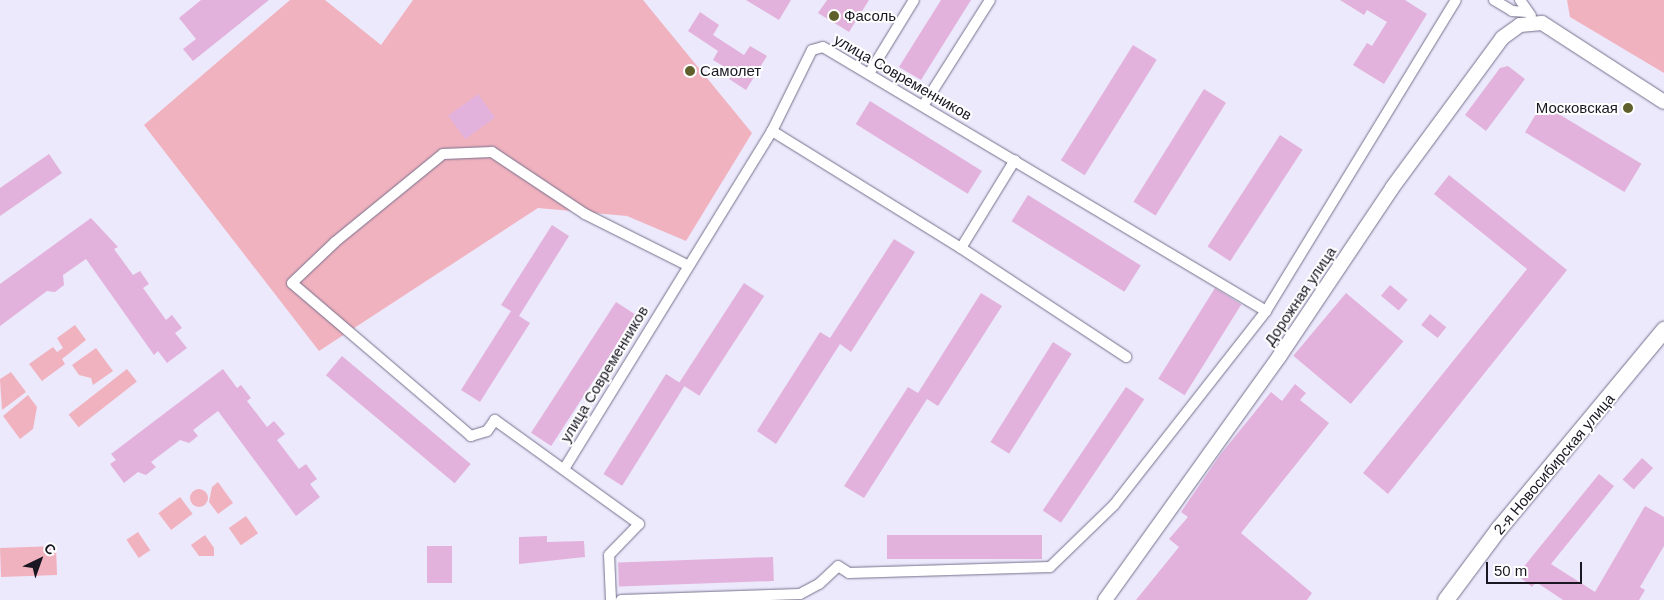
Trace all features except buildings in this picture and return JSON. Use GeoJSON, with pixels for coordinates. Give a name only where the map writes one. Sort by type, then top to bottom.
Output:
{"type":"FeatureCollection","features":[{"type":"Feature","properties":{"kind":"main road","name":"2-я Новосибирская улица"},"geometry":{"type":"LineString","coordinates":[[1446,600],[1499,529],[1664,330]]}},
{"type":"Feature","properties":{"kind":"street"},"geometry":{"type":"LineString","coordinates":[[870,72],[914,0]]}},
{"type":"Feature","properties":{"kind":"street"},"geometry":{"type":"LineString","coordinates":[[923,106],[990,0]]}},
{"type":"Feature","properties":{"kind":"street"},"geometry":{"type":"LineString","coordinates":[[621,600],[800,594],[819,584],[838,566],[849,573],[1050,567],[1114,505],[1266,311],[1456,0]]}},
{"type":"Feature","properties":{"kind":"street"},"geometry":{"type":"LineString","coordinates":[[1520,0],[1530,17]]}},
{"type":"Feature","properties":{"kind":"street"},"geometry":{"type":"LineString","coordinates":[[1495,1],[1512,12],[1530,17],[1542,23],[1664,102]]}},
{"type":"Feature","properties":{"kind":"street","name":"Дорожная улица"},"geometry":{"type":"LineString","coordinates":[[1105,600],[1480,68],[1502,38],[1530,17]]}},
{"type":"Feature","properties":{"kind":"street","name":"улица Современников"},"geometry":{"type":"LineString","coordinates":[[564,469],[687,265],[772,131],[812,50],[823,47],[870,72],[923,106],[1266,311]]}},
{"type":"Feature","properties":{"kind":"street"},"geometry":{"type":"LineString","coordinates":[[772,131],[962,248],[1126,357]]}},
{"type":"Feature","properties":{"kind":"street"},"geometry":{"type":"LineString","coordinates":[[611,600],[609,555],[639,524],[495,420],[487,431],[471,436],[292,283],[335,242],[443,154],[492,152],[585,214],[687,265]]}},
{"type":"Feature","properties":{"kind":"street"},"geometry":{"type":"LineString","coordinates":[[962,248],[1015,160]]}},
{"type":"Feature","properties":{"kind":"shaded area"},"geometry":{"type":"Polygon","coordinates":[[[290,0],[325,0],[381,45],[413,0],[643,0],[752,133],[686,241],[627,216],[538,208],[319,351],[144,125],[290,0]]]}},
{"type":"Feature","properties":{"kind":"shaded area"},"geometry":{"type":"Polygon","coordinates":[[[1567,0],[1664,0],[1664,73],[1570,17],[1567,0]]]}},
{"type":"Feature","properties":{"kind":"shaded area"},"geometry":{"type":"Polygon","coordinates":[[[75,325],[86,340],[62,359],[65,364],[42,381],[29,364],[53,347],[57,352],[63,348],[57,338],[75,325]]]}},
{"type":"Feature","properties":{"kind":"shaded area"},"geometry":{"type":"Polygon","coordinates":[[[96,348],[113,371],[93,385],[91,378],[79,375],[72,365],[96,348]]]}},
{"type":"Feature","properties":{"kind":"shaded area"},"geometry":{"type":"Polygon","coordinates":[[[127,369],[137,382],[79,427],[69,415],[127,369]]]}},
{"type":"Feature","properties":{"kind":"shaded area"},"geometry":{"type":"Polygon","coordinates":[[[11,372],[26,392],[2,410],[0,379],[11,372]]]}},
{"type":"Feature","properties":{"kind":"shaded area"},"geometry":{"type":"Polygon","coordinates":[[[28,395],[37,407],[33,429],[20,439],[3,416],[28,395]]]}},
{"type":"Feature","properties":{"kind":"shaded area"},"geometry":{"type":"Polygon","coordinates":[[[218,482],[233,503],[218,514],[209,502],[212,487],[218,482]]]}},
{"type":"Feature","properties":{"kind":"shaded area"},"geometry":{"type":"Polygon","coordinates":[[[195,489],[203,489],[208,494],[206,505],[195,507],[190,502],[190,494],[195,489]]]}},
{"type":"Feature","properties":{"kind":"shaded area"},"geometry":{"type":"Polygon","coordinates":[[[180,497],[193,514],[171,530],[158,513],[180,497]]]}},
{"type":"Feature","properties":{"kind":"shaded area"},"geometry":{"type":"Polygon","coordinates":[[[246,516],[258,533],[241,545],[229,528],[246,516]]]}},
{"type":"Feature","properties":{"kind":"shaded area"},"geometry":{"type":"Polygon","coordinates":[[[138,532],[150,550],[139,558],[126,540],[138,532]]]}},
{"type":"Feature","properties":{"kind":"shaded area"},"geometry":{"type":"Polygon","coordinates":[[[205,535],[214,548],[214,556],[199,556],[191,545],[205,535]]]}},
{"type":"Feature","properties":{"kind":"shaded area"},"geometry":{"type":"Polygon","coordinates":[[[56,546],[57,575],[1,577],[0,548],[56,546]]]}},
{"type":"Feature","properties":{"kind":"place","name":"Фасоль"},"geometry":{"type":"Point","coordinates":[834,16]}},
{"type":"Feature","properties":{"kind":"place","name":"Самолет"},"geometry":{"type":"Point","coordinates":[690,71]}},
{"type":"Feature","properties":{"kind":"place","name":"Московская"},"geometry":{"type":"Point","coordinates":[1628,108]}}]}
